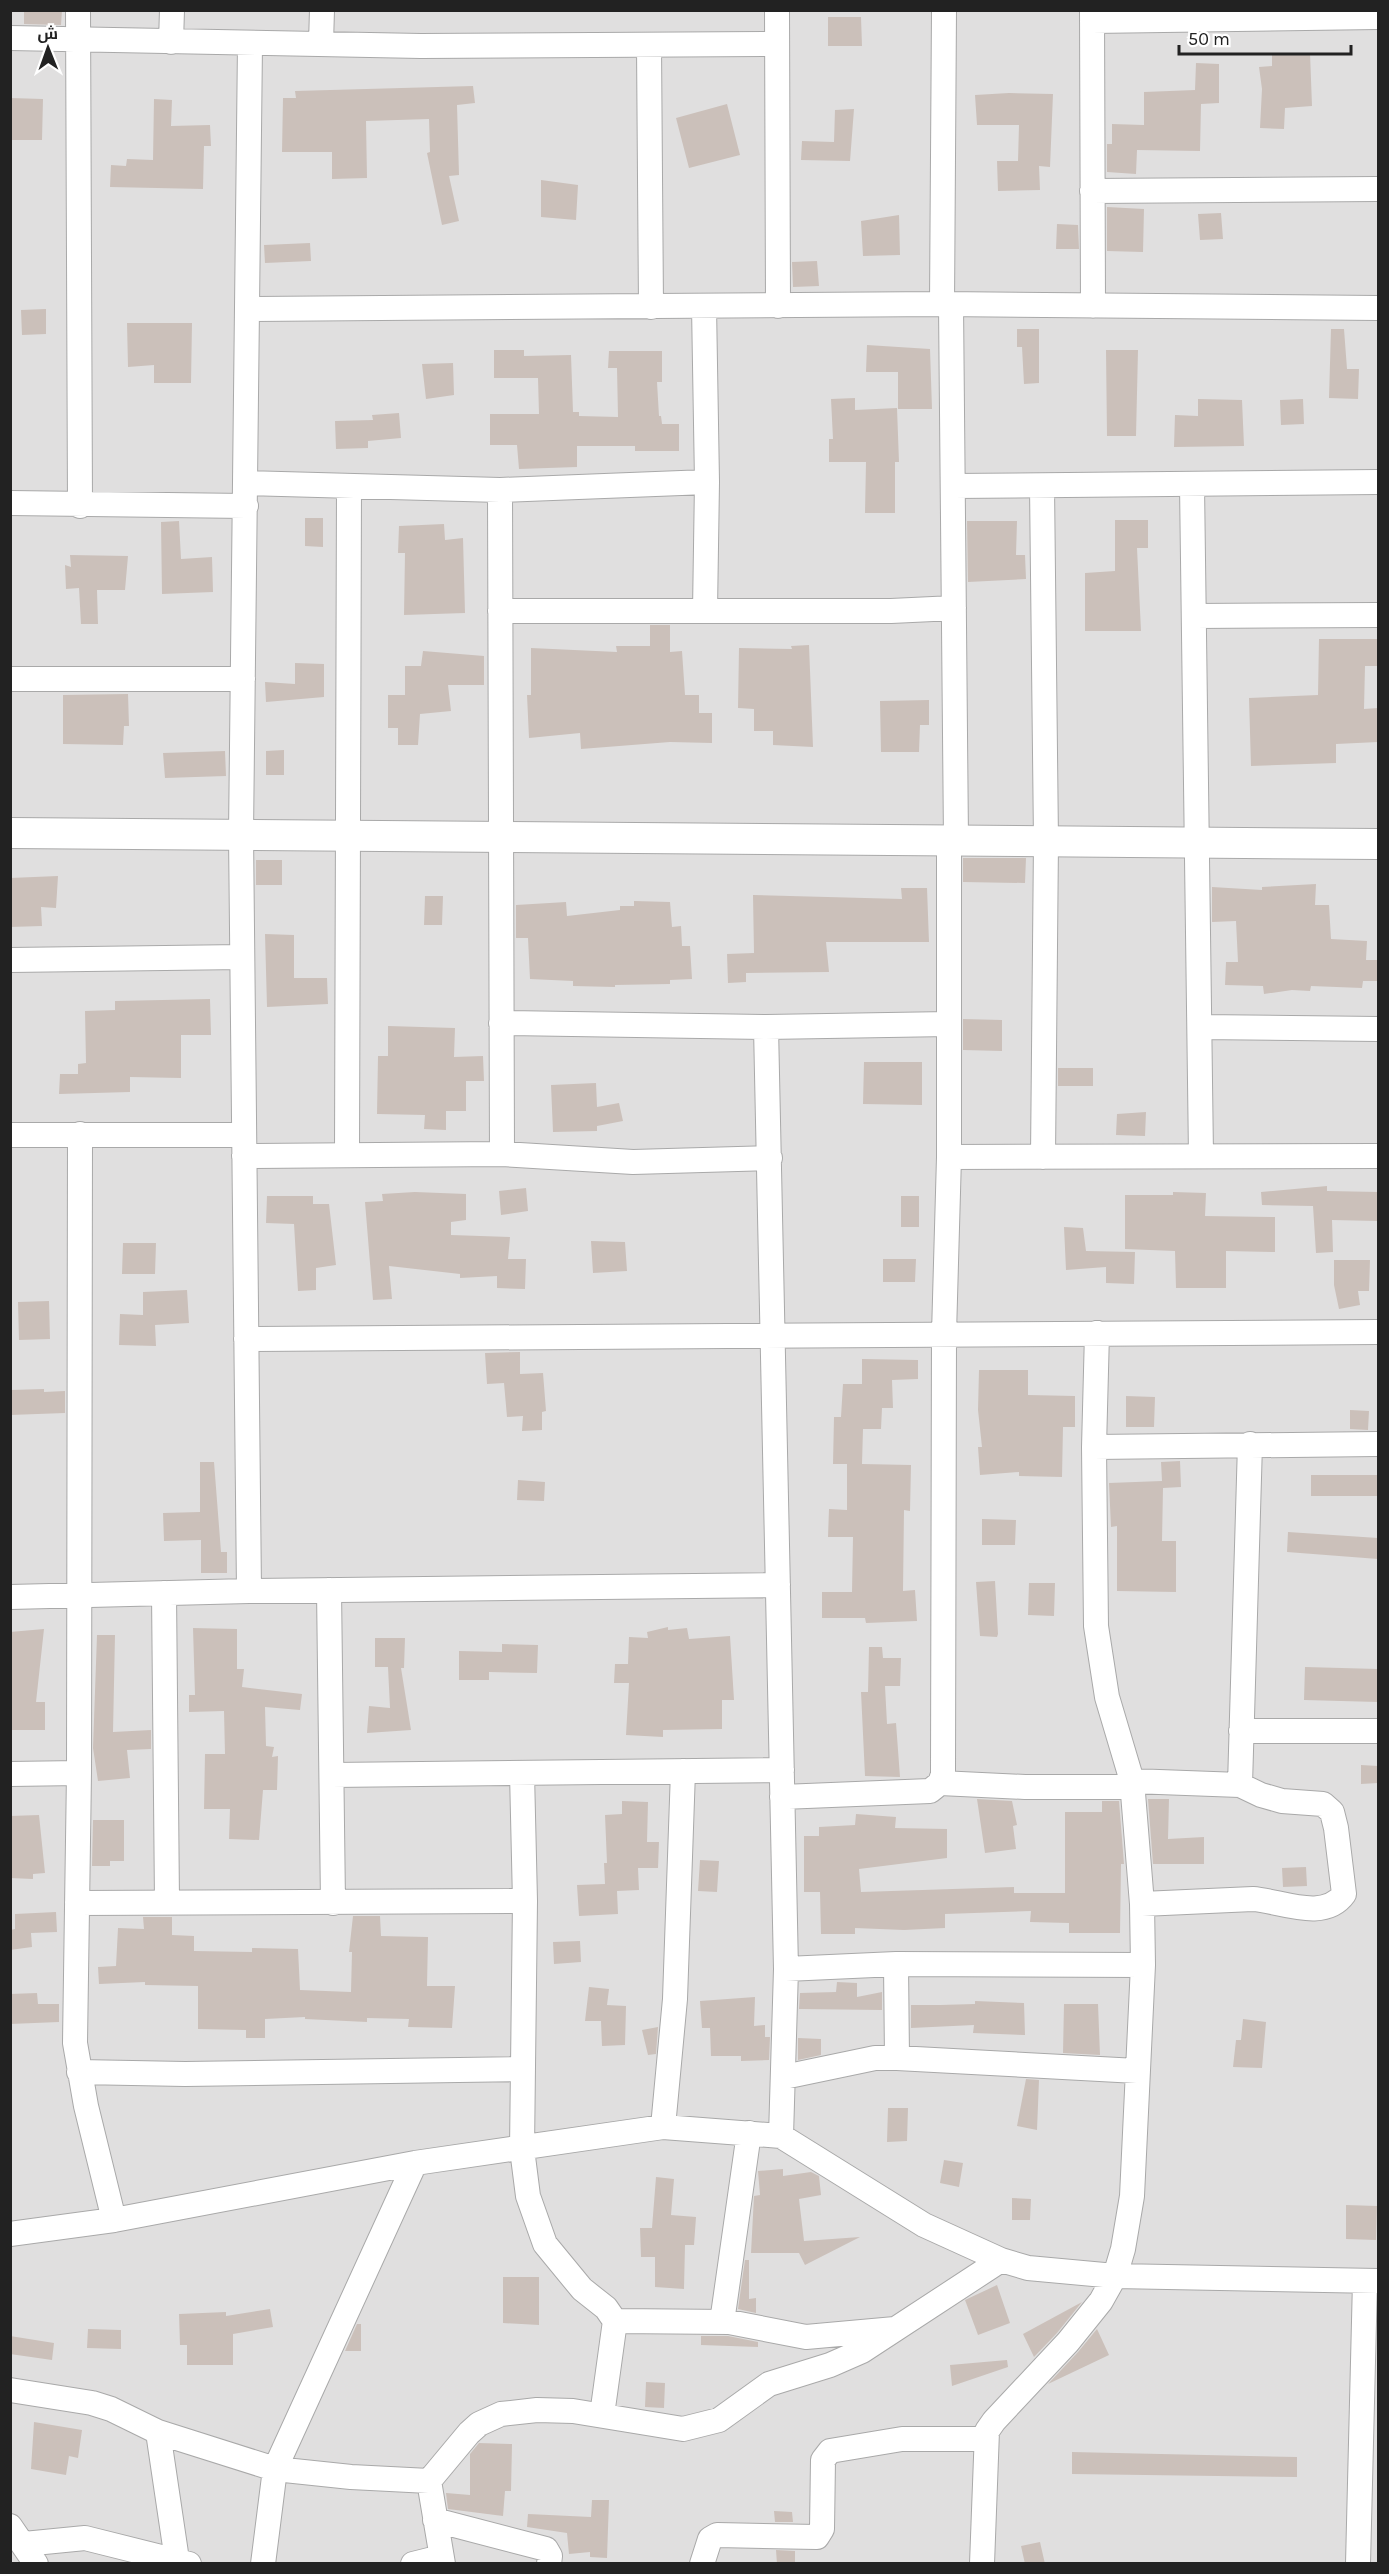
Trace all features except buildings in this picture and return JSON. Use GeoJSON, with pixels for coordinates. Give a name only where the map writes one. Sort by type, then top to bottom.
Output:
{"type":"FeatureCollection","features":[{"type":"Feature","properties":{"kind":"street"},"geometry":{"type":"LineString","coordinates":[[78,10],[80,506]]}},
{"type":"Feature","properties":{"kind":"street"},"geometry":{"type":"LineString","coordinates":[[171,42],[172,10]]}},
{"type":"Feature","properties":{"kind":"street"},"geometry":{"type":"LineString","coordinates":[[321,43],[322,10]]}},
{"type":"Feature","properties":{"kind":"street"},"geometry":{"type":"LineString","coordinates":[[777,10],[778,306]]}},
{"type":"Feature","properties":{"kind":"street"},"geometry":{"type":"LineString","coordinates":[[782,1797],[930,1791],[940,1783],[943,1774],[944,1334],[949,1157],[954,608],[953,486],[947,304],[944,10]]}},
{"type":"Feature","properties":{"kind":"street"},"geometry":{"type":"LineString","coordinates":[[1093,306],[1092,16],[1343,14],[1378,17]]}},
{"type":"Feature","properties":{"kind":"street"},"geometry":{"type":"LineString","coordinates":[[10,38],[250,44],[650,46],[777,44]]}},
{"type":"Feature","properties":{"kind":"street"},"geometry":{"type":"LineString","coordinates":[[249,1590],[241,834],[250,44]]}},
{"type":"Feature","properties":{"kind":"street"},"geometry":{"type":"LineString","coordinates":[[650,46],[651,307]]}},
{"type":"Feature","properties":{"kind":"street"},"geometry":{"type":"LineString","coordinates":[[1092,191],[1378,189]]}},
{"type":"Feature","properties":{"kind":"street"},"geometry":{"type":"LineString","coordinates":[[247,309],[947,304],[1378,308]]}},
{"type":"Feature","properties":{"kind":"street"},"geometry":{"type":"LineString","coordinates":[[704,306],[707,482],[705,611]]}},
{"type":"Feature","properties":{"kind":"street"},"geometry":{"type":"LineString","coordinates":[[10,503],[80,506],[349,487],[500,490],[707,482]]}},
{"type":"Feature","properties":{"kind":"street"},"geometry":{"type":"LineString","coordinates":[[953,486],[1378,482]]}},
{"type":"Feature","properties":{"kind":"street"},"geometry":{"type":"LineString","coordinates":[[1192,485],[1201,1156]]}},
{"type":"Feature","properties":{"kind":"street"},"geometry":{"type":"LineString","coordinates":[[1042,486],[1046,841],[1043,1157]]}},
{"type":"Feature","properties":{"kind":"street"},"geometry":{"type":"LineString","coordinates":[[347,1155],[349,487]]}},
{"type":"Feature","properties":{"kind":"street"},"geometry":{"type":"LineString","coordinates":[[500,490],[502,1154]]}},
{"type":"Feature","properties":{"kind":"street"},"geometry":{"type":"LineString","coordinates":[[500,611],[891,611],[954,608]]}},
{"type":"Feature","properties":{"kind":"street"},"geometry":{"type":"LineString","coordinates":[[1194,616],[1378,615]]}},
{"type":"Feature","properties":{"kind":"street"},"geometry":{"type":"LineString","coordinates":[[10,679],[243,679]]}},
{"type":"Feature","properties":{"kind":"street"},"geometry":{"type":"LineString","coordinates":[[10,832],[1378,844]]}},
{"type":"Feature","properties":{"kind":"street"},"geometry":{"type":"LineString","coordinates":[[10,960],[242,957]]}},
{"type":"Feature","properties":{"kind":"street"},"geometry":{"type":"LineString","coordinates":[[501,1023],[766,1027],[949,1024]]}},
{"type":"Feature","properties":{"kind":"street"},"geometry":{"type":"LineString","coordinates":[[766,1027],[786,1969],[781,2136]]}},
{"type":"Feature","properties":{"kind":"street"},"geometry":{"type":"LineString","coordinates":[[1200,1027],[1378,1029]]}},
{"type":"Feature","properties":{"kind":"street"},"geometry":{"type":"LineString","coordinates":[[80,1134],[80,1596],[75,2043],[79,2072],[114,2220]]}},
{"type":"Feature","properties":{"kind":"street"},"geometry":{"type":"LineString","coordinates":[[10,1135],[80,1134],[244,1145],[347,1155],[502,1154],[633,1162],[770,1158]]}},
{"type":"Feature","properties":{"kind":"street"},"geometry":{"type":"LineString","coordinates":[[949,1157],[1378,1156]]}},
{"type":"Feature","properties":{"kind":"street"},"geometry":{"type":"LineString","coordinates":[[246,1339],[1378,1332]]}},
{"type":"Feature","properties":{"kind":"street"},"geometry":{"type":"LineString","coordinates":[[982,2564],[985,2439],[994,2421],[1068,2342],[1101,2301],[1115,2276],[1123,2249],[1132,2196],[1143,1965],[1142,1904],[1132,1784],[1107,1697],[1096,1626],[1094,1447],[1097,1333]]}},
{"type":"Feature","properties":{"kind":"street"},"geometry":{"type":"LineString","coordinates":[[1240,1785],[1250,1444]]}},
{"type":"Feature","properties":{"kind":"street"},"geometry":{"type":"LineString","coordinates":[[1094,1447],[1378,1444]]}},
{"type":"Feature","properties":{"kind":"street"},"geometry":{"type":"LineString","coordinates":[[10,1597],[249,1590],[778,1585]]}},
{"type":"Feature","properties":{"kind":"street"},"geometry":{"type":"LineString","coordinates":[[329,1590],[333,1903]]}},
{"type":"Feature","properties":{"kind":"street"},"geometry":{"type":"LineString","coordinates":[[164,1593],[167,1901]]}},
{"type":"Feature","properties":{"kind":"street"},"geometry":{"type":"LineString","coordinates":[[1241,1731],[1378,1731]]}},
{"type":"Feature","properties":{"kind":"street"},"geometry":{"type":"LineString","coordinates":[[332,1775],[782,1770]]}},
{"type":"Feature","properties":{"kind":"street"},"geometry":{"type":"LineString","coordinates":[[663,2127],[675,2010],[683,1771]]}},
{"type":"Feature","properties":{"kind":"street"},"geometry":{"type":"LineString","coordinates":[[10,1774],[79,1773]]}},
{"type":"Feature","properties":{"kind":"street"},"geometry":{"type":"LineString","coordinates":[[522,1773],[525,1901],[521,2069],[522,2148],[528,2196],[545,2244],[582,2289],[606,2308],[615,2321],[602,2415]]}},
{"type":"Feature","properties":{"kind":"street"},"geometry":{"type":"LineString","coordinates":[[940,1783],[1025,1787],[1132,1784],[1240,1785],[1261,1795],[1282,1801],[1323,1804],[1332,1812],[1344,1894],[1329,1908],[1284,1907],[1268,1900],[1253,1899],[1142,1904]]}},
{"type":"Feature","properties":{"kind":"street"},"geometry":{"type":"LineString","coordinates":[[77,1903],[525,1901]]}},
{"type":"Feature","properties":{"kind":"street"},"geometry":{"type":"LineString","coordinates":[[786,1969],[896,1965],[1143,1965]]}},
{"type":"Feature","properties":{"kind":"street"},"geometry":{"type":"LineString","coordinates":[[896,1965],[897,2058]]}},
{"type":"Feature","properties":{"kind":"street"},"geometry":{"type":"LineString","coordinates":[[784,2077],[864,2060],[897,2058],[1137,2071]]}},
{"type":"Feature","properties":{"kind":"street"},"geometry":{"type":"LineString","coordinates":[[79,2072],[184,2074],[521,2069]]}},
{"type":"Feature","properties":{"kind":"street"},"geometry":{"type":"LineString","coordinates":[[10,2234],[114,2220],[415,2163],[663,2127],[781,2136],[924,2225],[1001,2260],[1053,2272],[1115,2276],[1372,2281],[1358,2564]]}},
{"type":"Feature","properties":{"kind":"street"},"geometry":{"type":"LineString","coordinates":[[722,2322],[749,2133]]}},
{"type":"Feature","properties":{"kind":"street"},"geometry":{"type":"LineString","coordinates":[[263,2564],[275,2469],[415,2163]]}},
{"type":"Feature","properties":{"kind":"street"},"geometry":{"type":"LineString","coordinates":[[413,2564],[442,2560],[429,2481],[479,2424],[501,2414],[551,2410],[602,2415],[683,2429],[703,2426],[736,2411],[757,2391],[769,2384],[853,2356],[899,2329],[1001,2260]]}},
{"type":"Feature","properties":{"kind":"street"},"geometry":{"type":"LineString","coordinates":[[615,2321],[722,2322],[806,2337],[899,2329]]}},
{"type":"Feature","properties":{"kind":"street"},"geometry":{"type":"LineString","coordinates":[[10,2390],[92,2403],[111,2409],[158,2432],[275,2469],[351,2477],[429,2481]]}},
{"type":"Feature","properties":{"kind":"street"},"geometry":{"type":"LineString","coordinates":[[24,2545],[85,2538],[183,2562],[158,2432]]}},
{"type":"Feature","properties":{"kind":"street"},"geometry":{"type":"LineString","coordinates":[[702,2564],[710,2539],[717,2535],[817,2537],[822,2529],[823,2460],[830,2451],[902,2439],[985,2439]]}},
{"type":"Feature","properties":{"kind":"street"},"geometry":{"type":"LineString","coordinates":[[435,2520],[546,2549],[549,2564]]}},
{"type":"Feature","properties":{"kind":"shaded area"},"geometry":{"type":"Polygon","coordinates":[[[11,11],[1378,11],[1378,2563],[11,2564],[11,11]]]}}]}
